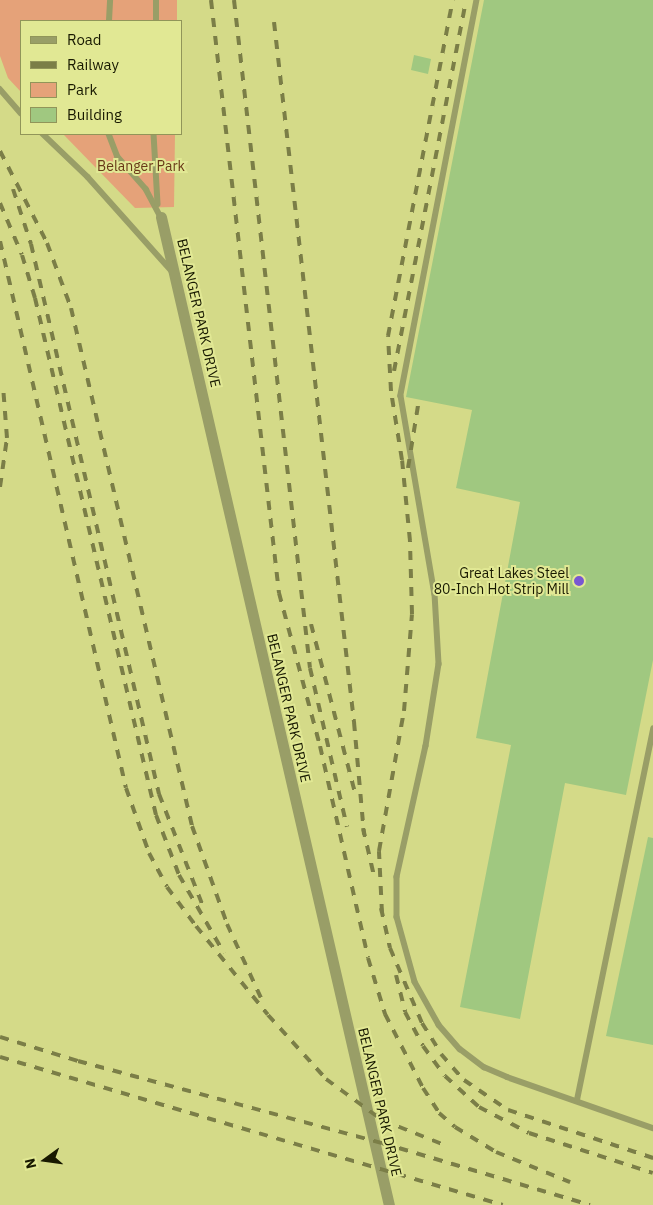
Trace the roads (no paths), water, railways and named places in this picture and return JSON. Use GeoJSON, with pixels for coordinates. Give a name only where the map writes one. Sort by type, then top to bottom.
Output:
{"type":"FeatureCollection","features":[{"type":"Feature","properties":{"kind":"street","name":"BELANGER PARK DRIVE"},"geometry":{"type":"LineString","coordinates":[[160,214],[388,1205]]}},
{"type":"Feature","properties":{"kind":"lane"},"geometry":{"type":"LineString","coordinates":[[110,0],[110,20]]}},
{"type":"Feature","properties":{"kind":"lane"},"geometry":{"type":"LineString","coordinates":[[156,0],[156,20]]}},
{"type":"Feature","properties":{"kind":"lane"},"geometry":{"type":"LineString","coordinates":[[477,0],[402,396],[435,594],[439,664],[426,746],[397,877],[397,917],[415,982],[439,1025],[460,1049],[484,1067],[653,1128]]}},
{"type":"Feature","properties":{"kind":"lane"},"geometry":{"type":"LineString","coordinates":[[0,88],[20,112]]}},
{"type":"Feature","properties":{"kind":"lane"},"geometry":{"type":"LineString","coordinates":[[44,135],[98,188],[174,274]]}},
{"type":"Feature","properties":{"kind":"lane"},"geometry":{"type":"LineString","coordinates":[[109,135],[118,157],[146,189],[160,214]]}},
{"type":"Feature","properties":{"kind":"lane"},"geometry":{"type":"LineString","coordinates":[[154,135],[153,163],[160,214]]}},
{"type":"Feature","properties":{"kind":"lane"},"geometry":{"type":"LineString","coordinates":[[577,1100],[653,729]]}},
{"type":"Feature","properties":{"kind":"railway"},"geometry":{"type":"LineString","coordinates":[[211,0],[279,593],[320,746],[368,958],[385,1014],[423,1088],[439,1113],[455,1127],[496,1152],[570,1182]]}},
{"type":"Feature","properties":{"kind":"railway"},"geometry":{"type":"LineString","coordinates":[[234,0],[310,668],[347,827]]}},
{"type":"Feature","properties":{"kind":"railway"},"geometry":{"type":"LineString","coordinates":[[382,913],[379,851],[404,711],[412,614],[410,541],[402,460],[391,391],[388,336],[453,0]]}},
{"type":"Feature","properties":{"kind":"railway"},"geometry":{"type":"LineString","coordinates":[[394,371],[466,0]]}},
{"type":"Feature","properties":{"kind":"railway"},"geometry":{"type":"LineString","coordinates":[[274,22],[354,722],[364,835]]}},
{"type":"Feature","properties":{"kind":"railway"},"geometry":{"type":"LineString","coordinates":[[0,151],[47,243],[71,308],[192,826],[227,924],[261,998]]}},
{"type":"Feature","properties":{"kind":"railway"},"geometry":{"type":"LineString","coordinates":[[13,189],[31,244],[159,794],[202,904]]}},
{"type":"Feature","properties":{"kind":"railway"},"geometry":{"type":"LineString","coordinates":[[0,203],[22,255],[35,298],[156,815],[179,875],[224,953]]}},
{"type":"Feature","properties":{"kind":"railway"},"geometry":{"type":"LineString","coordinates":[[0,241],[126,788],[149,853],[167,887],[196,926],[268,1015],[326,1079],[382,1120],[447,1146]]}},
{"type":"Feature","properties":{"kind":"railway"},"geometry":{"type":"LineString","coordinates":[[0,487],[7,438],[3,386]]}},
{"type":"Feature","properties":{"kind":"railway"},"geometry":{"type":"LineString","coordinates":[[408,468],[419,399]]}},
{"type":"Feature","properties":{"kind":"railway"},"geometry":{"type":"LineString","coordinates":[[311,624],[355,793]]}},
{"type":"Feature","properties":{"kind":"railway"},"geometry":{"type":"LineString","coordinates":[[363,828],[374,876]]}},
{"type":"Feature","properties":{"kind":"railway"},"geometry":{"type":"LineString","coordinates":[[381,908],[390,948],[422,1023],[441,1054],[464,1080],[508,1110],[653,1158]]}},
{"type":"Feature","properties":{"kind":"railway"},"geometry":{"type":"LineString","coordinates":[[396,975],[405,1012],[423,1046],[445,1076],[479,1107],[529,1133],[653,1173]]}},
{"type":"Feature","properties":{"kind":"railway"},"geometry":{"type":"LineString","coordinates":[[0,1037],[78,1061],[382,1143],[590,1205]]}},
{"type":"Feature","properties":{"kind":"railway"},"geometry":{"type":"LineString","coordinates":[[0,1057],[503,1205]]}},
{"type":"Feature","properties":{"kind":"place","name":"Great Lakes Steel 80-Inch Hot Strip Mill"},"geometry":{"type":"Point","coordinates":[579,581]}},
{"type":"Feature","properties":{"kind":"park label","name":"Belanger Park"},"geometry":{"type":"Point","coordinates":[141,166]}}]}
